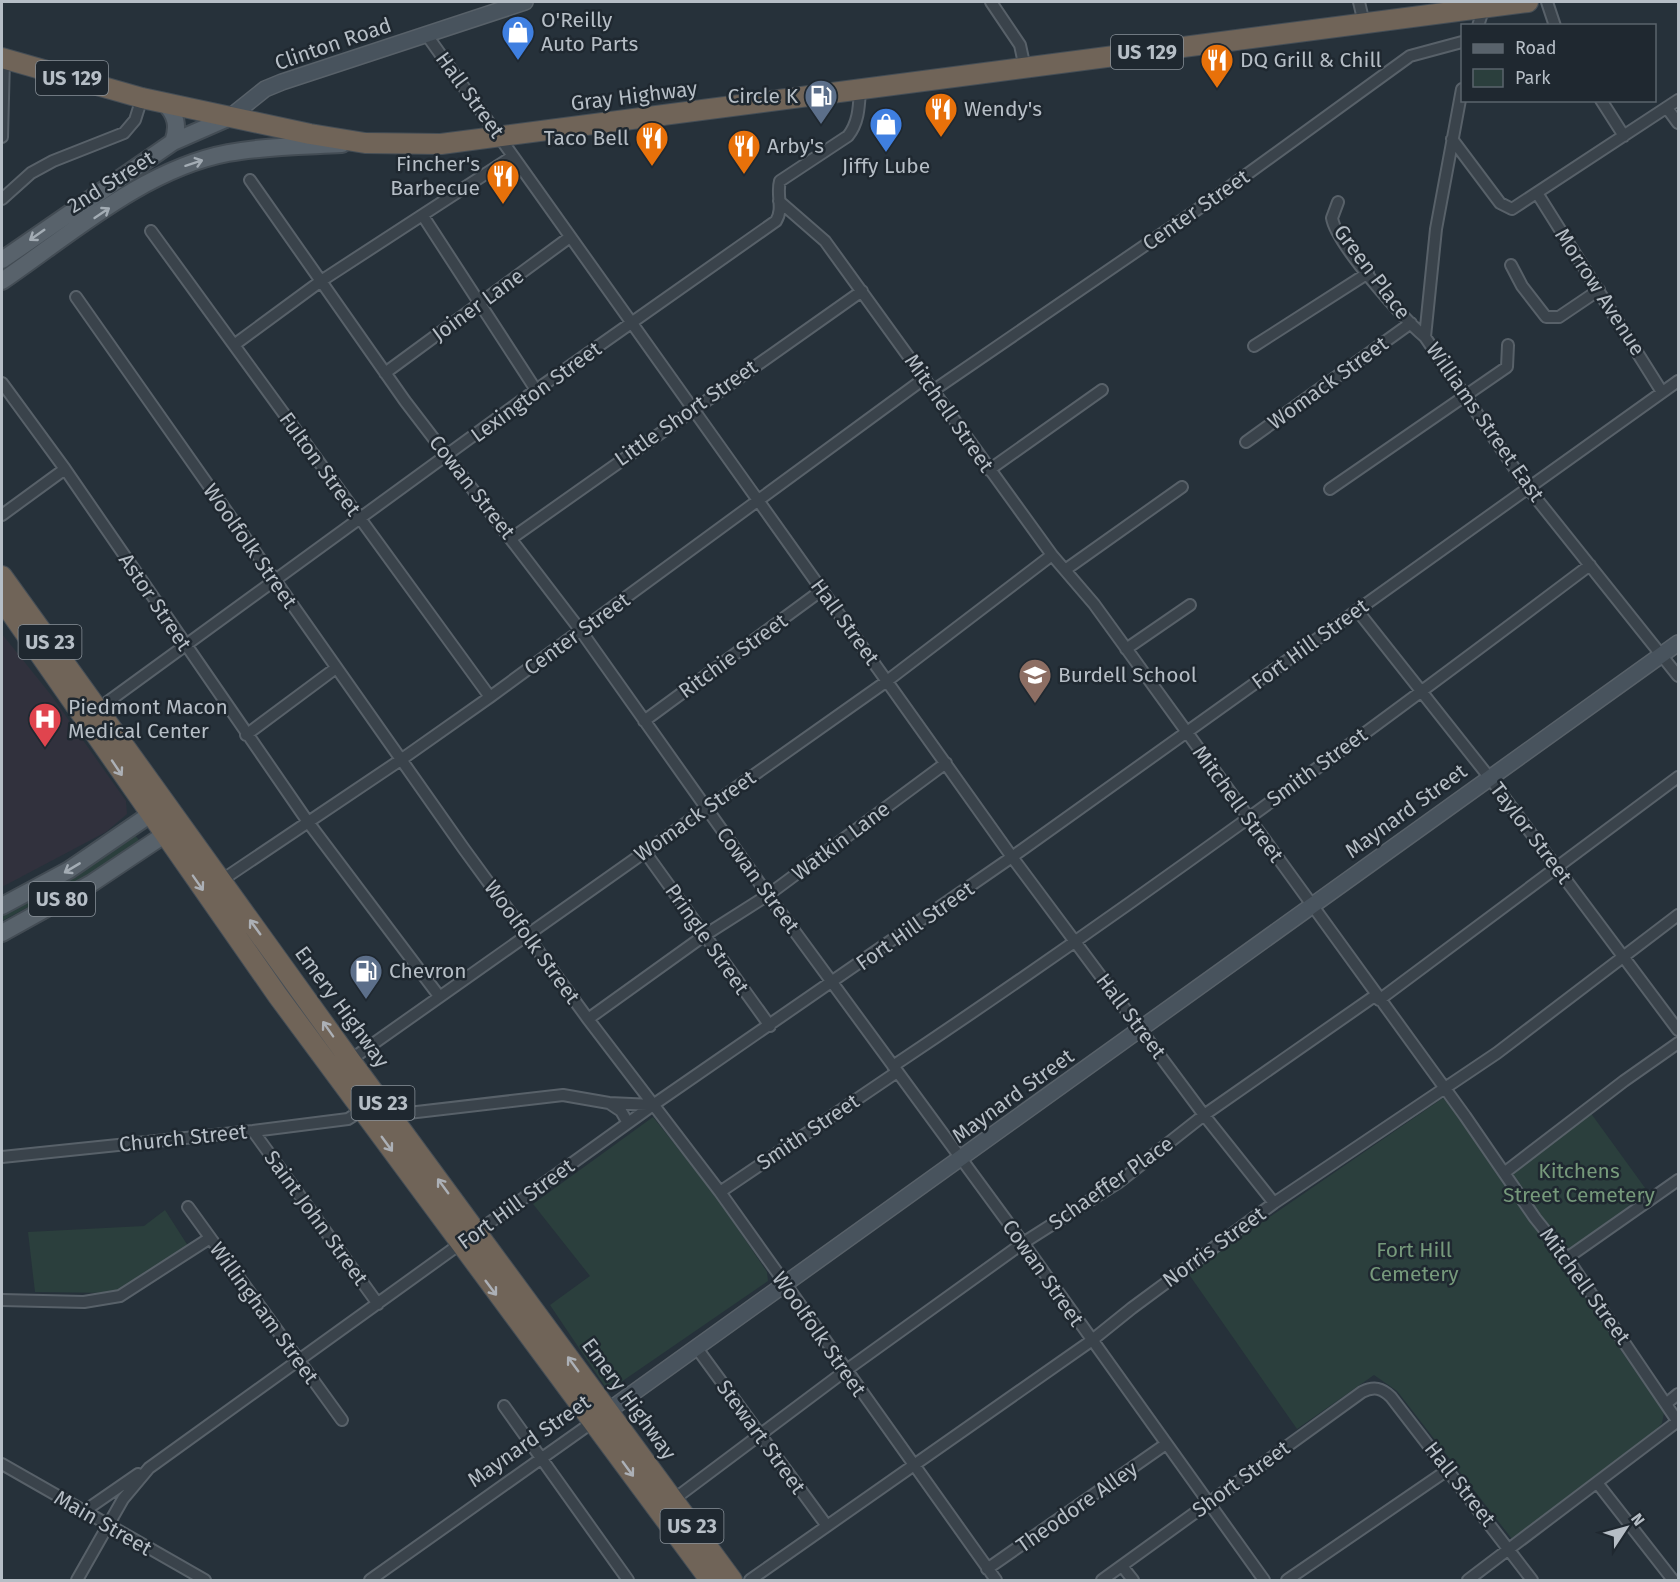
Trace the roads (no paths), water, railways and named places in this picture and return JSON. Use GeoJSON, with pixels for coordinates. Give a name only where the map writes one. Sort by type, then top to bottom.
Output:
{"type":"FeatureCollection","features":[{"type":"Feature","properties":{"kind":"highway","name":"Gray Highway"},"geometry":{"type":"LineString","coordinates":[[3,58],[142,98],[230,117],[364,143],[441,144],[1528,2]]}},
{"type":"Feature","properties":{"kind":"highway","name":"Emery Highway"},"geometry":{"type":"LineString","coordinates":[[2,576],[477,1234],[710,1581]]}},
{"type":"Feature","properties":{"kind":"highway","name":"Emery Highway"},"geometry":{"type":"LineString","coordinates":[[2,600],[164,836],[460,1245],[673,1500],[732,1581]]}},
{"type":"Feature","properties":{"kind":"highway"},"geometry":{"type":"LineString","coordinates":[[2,604],[16,619]]}},
{"type":"Feature","properties":{"kind":"main road"},"geometry":{"type":"LineString","coordinates":[[165,103],[176,120],[177,130],[173,142]]}},
{"type":"Feature","properties":{"kind":"main road","name":"2nd Street"},"geometry":{"type":"LineString","coordinates":[[2,260],[173,142],[230,117]]}},
{"type":"Feature","properties":{"kind":"main road","name":"2nd Street"},"geometry":{"type":"LineString","coordinates":[[2,281],[141,186],[194,162],[228,153],[262,148],[364,143]]}},
{"type":"Feature","properties":{"kind":"main road","name":"US 80"},"geometry":{"type":"LineString","coordinates":[[2,906],[69,870],[167,803]]}},
{"type":"Feature","properties":{"kind":"main road"},"geometry":{"type":"LineString","coordinates":[[164,836],[181,823]]}},
{"type":"Feature","properties":{"kind":"main road","name":"US 80"},"geometry":{"type":"LineString","coordinates":[[2,933],[92,883],[164,836]]}},
{"type":"Feature","properties":{"kind":"street","name":"Clinton Road"},"geometry":{"type":"LineString","coordinates":[[230,117],[265,89],[282,82],[525,2]]}},
{"type":"Feature","properties":{"kind":"street"},"geometry":{"type":"LineString","coordinates":[[991,2],[1020,45],[1025,68]]}},
{"type":"Feature","properties":{"kind":"street"},"geometry":{"type":"LineString","coordinates":[[1359,2],[1364,23]]}},
{"type":"Feature","properties":{"kind":"street"},"geometry":{"type":"LineString","coordinates":[[1547,2],[1553,24]]}},
{"type":"Feature","properties":{"kind":"street"},"geometry":{"type":"LineString","coordinates":[[1479,24],[1484,7]]}},
{"type":"Feature","properties":{"kind":"street","name":"Hall Street"},"geometry":{"type":"LineString","coordinates":[[426,34],[1012,857],[1204,1115],[1274,1203]]}},
{"type":"Feature","properties":{"kind":"street","name":"Center Street"},"geometry":{"type":"LineString","coordinates":[[934,390],[1207,203],[1410,56],[1461,42]]}},
{"type":"Feature","properties":{"kind":"street"},"geometry":{"type":"LineString","coordinates":[[2,137],[3,58]]}},
{"type":"Feature","properties":{"kind":"street","name":"Lexington Street"},"geometry":{"type":"LineString","coordinates":[[98,709],[361,520],[536,390],[776,221],[781,213],[780,181],[837,144],[854,129],[860,89]]}},
{"type":"Feature","properties":{"kind":"street","name":"Williams Street East"},"geometry":{"type":"LineString","coordinates":[[1461,94],[1436,229],[1425,337],[1528,488],[1663,654],[1678,676]]}},
{"type":"Feature","properties":{"kind":"street"},"geometry":{"type":"LineString","coordinates":[[4,190],[53,161],[124,133],[135,120],[142,98]]}},
{"type":"Feature","properties":{"kind":"street"},"geometry":{"type":"LineString","coordinates":[[1452,139],[1506,208],[1512,209],[1678,100]]}},
{"type":"Feature","properties":{"kind":"street"},"geometry":{"type":"LineString","coordinates":[[1602,102],[1624,136]]}},
{"type":"Feature","properties":{"kind":"street"},"geometry":{"type":"LineString","coordinates":[[1667,108],[1678,123]]}},
{"type":"Feature","properties":{"kind":"street"},"geometry":{"type":"LineString","coordinates":[[234,345],[321,281],[513,156]]}},
{"type":"Feature","properties":{"kind":"street","name":"Cowan Street"},"geometry":{"type":"LineString","coordinates":[[250,180],[385,373],[581,631],[768,895],[1023,1243],[1264,1581]]}},
{"type":"Feature","properties":{"kind":"street","name":"Morrow Avenue"},"geometry":{"type":"LineString","coordinates":[[1537,193],[1662,392]]}},
{"type":"Feature","properties":{"kind":"street","name":"Mitchell Street"},"geometry":{"type":"LineString","coordinates":[[779,201],[825,240],[989,470],[1126,649],[1567,1258],[1678,1422]]}},
{"type":"Feature","properties":{"kind":"street","name":"Green Place"},"geometry":{"type":"LineString","coordinates":[[1338,202],[1333,224],[1368,273],[1425,337]]}},
{"type":"Feature","properties":{"kind":"street"},"geometry":{"type":"LineString","coordinates":[[423,216],[478,306],[536,390]]}},
{"type":"Feature","properties":{"kind":"street","name":"Fulton Street"},"geometry":{"type":"LineString","coordinates":[[151,231],[490,697]]}},
{"type":"Feature","properties":{"kind":"street","name":"Joiner Lane"},"geometry":{"type":"LineString","coordinates":[[385,373],[570,237]]}},
{"type":"Feature","properties":{"kind":"street"},"geometry":{"type":"LineString","coordinates":[[1510,265],[1522,286],[1546,317],[1559,317],[1599,290]]}},
{"type":"Feature","properties":{"kind":"street"},"geometry":{"type":"LineString","coordinates":[[1254,346],[1368,273]]}},
{"type":"Feature","properties":{"kind":"street","name":"Little Short Street"},"geometry":{"type":"LineString","coordinates":[[512,538],[692,408],[862,291]]}},
{"type":"Feature","properties":{"kind":"street","name":"Woolfolk Street"},"geometry":{"type":"LineString","coordinates":[[76,297],[275,582],[526,934],[720,1192],[996,1581]]}},
{"type":"Feature","properties":{"kind":"street","name":"Womack Street"},"geometry":{"type":"LineString","coordinates":[[1246,442],[1411,323]]}},
{"type":"Feature","properties":{"kind":"street"},"geometry":{"type":"LineString","coordinates":[[1330,489],[1507,367],[1508,345]]}},
{"type":"Feature","properties":{"kind":"street","name":"Center Street"},"geometry":{"type":"LineString","coordinates":[[222,880],[490,697],[925,378]]}},
{"type":"Feature","properties":{"kind":"street","name":"Fort Hill Street"},"geometry":{"type":"LineString","coordinates":[[83,1512],[149,1468],[477,1234],[653,1105],[1012,857],[1678,381]]}},
{"type":"Feature","properties":{"kind":"street","name":"Astor Street"},"geometry":{"type":"LineString","coordinates":[[2,383],[65,469],[246,735],[438,996]]}},
{"type":"Feature","properties":{"kind":"street"},"geometry":{"type":"LineString","coordinates":[[989,470],[1102,390]]}},
{"type":"Feature","properties":{"kind":"street"},"geometry":{"type":"LineString","coordinates":[[2,515],[65,469]]}},
{"type":"Feature","properties":{"kind":"street"},"geometry":{"type":"LineString","coordinates":[[1065,570],[1182,487]]}},
{"type":"Feature","properties":{"kind":"street","name":"Womack Street"},"geometry":{"type":"LineString","coordinates":[[333,1072],[887,681],[1052,555]]}},
{"type":"Feature","properties":{"kind":"street","name":"Smith Street"},"geometry":{"type":"LineString","coordinates":[[720,1192],[1248,818],[1422,692],[1590,565]]}},
{"type":"Feature","properties":{"kind":"street","name":"Ritchie Street"},"geometry":{"type":"LineString","coordinates":[[644,721],[822,590]]}},
{"type":"Feature","properties":{"kind":"street"},"geometry":{"type":"LineString","coordinates":[[1126,649],[1190,605]]}},
{"type":"Feature","properties":{"kind":"street","name":"Taylor Street"},"geometry":{"type":"LineString","coordinates":[[1357,610],[1489,777],[1678,1030]]}},
{"type":"Feature","properties":{"kind":"street","name":"Maynard Street"},"geometry":{"type":"LineString","coordinates":[[370,1581],[1678,643]]}},
{"type":"Feature","properties":{"kind":"street"},"geometry":{"type":"LineString","coordinates":[[246,735],[336,668]]}},
{"type":"Feature","properties":{"kind":"street","name":"Watkin Lane"},"geometry":{"type":"LineString","coordinates":[[588,1019],[705,935],[768,895],[946,763]]}},
{"type":"Feature","properties":{"kind":"street","name":"Schaeffer Place"},"geometry":{"type":"LineString","coordinates":[[673,1500],[845,1371],[1023,1243],[1119,1182],[1204,1115],[1377,997],[1678,777]]}},
{"type":"Feature","properties":{"kind":"street","name":"Pringle Street"},"geometry":{"type":"LineString","coordinates":[[645,852],[770,1026]]}},
{"type":"Feature","properties":{"kind":"street","name":"Norris Street"},"geometry":{"type":"LineString","coordinates":[[750,1581],[1091,1341],[1274,1203],[1497,1053],[1678,915]]}},
{"type":"Feature","properties":{"kind":"street"},"geometry":{"type":"LineString","coordinates":[[1504,1173],[1624,1081],[1678,1043]]}},
{"type":"Feature","properties":{"kind":"street"},"geometry":{"type":"LineString","coordinates":[[391,1115],[563,1095],[609,1103],[653,1105]]}},
{"type":"Feature","properties":{"kind":"street"},"geometry":{"type":"LineString","coordinates":[[609,1103],[621,1111],[628,1123]]}},
{"type":"Feature","properties":{"kind":"street","name":"Church Street"},"geometry":{"type":"LineString","coordinates":[[2,1157],[348,1119],[362,1110]]}},
{"type":"Feature","properties":{"kind":"street","name":"Saint John Street"},"geometry":{"type":"LineString","coordinates":[[253,1131],[378,1304]]}},
{"type":"Feature","properties":{"kind":"street"},"geometry":{"type":"LineString","coordinates":[[1567,1258],[1678,1180]]}},
{"type":"Feature","properties":{"kind":"street","name":"Willingham Street"},"geometry":{"type":"LineString","coordinates":[[188,1207],[342,1420]]}},
{"type":"Feature","properties":{"kind":"street"},"geometry":{"type":"LineString","coordinates":[[2,1300],[84,1302],[120,1296],[210,1238]]}},
{"type":"Feature","properties":{"kind":"street","name":"Stewart Street"},"geometry":{"type":"LineString","coordinates":[[696,1347],[827,1526]]}},
{"type":"Feature","properties":{"kind":"street","name":"Short Street"},"geometry":{"type":"LineString","coordinates":[[1102,1581],[1362,1392],[1375,1388],[1383,1390]]}},
{"type":"Feature","properties":{"kind":"street","name":"Hall Street"},"geometry":{"type":"LineString","coordinates":[[1383,1390],[1449,1468],[1532,1581]]}},
{"type":"Feature","properties":{"kind":"street"},"geometry":{"type":"LineString","coordinates":[[1667,1403],[1678,1394]]}},
{"type":"Feature","properties":{"kind":"street"},"geometry":{"type":"LineString","coordinates":[[504,1406],[628,1581]]}},
{"type":"Feature","properties":{"kind":"street"},"geometry":{"type":"LineString","coordinates":[[1468,1581],[1678,1422]]}},
{"type":"Feature","properties":{"kind":"street","name":"Theodore Alley"},"geometry":{"type":"LineString","coordinates":[[987,1569],[1166,1444]]}},
{"type":"Feature","properties":{"kind":"street","name":"Main Street"},"geometry":{"type":"LineString","coordinates":[[2,1464],[206,1581]]}},
{"type":"Feature","properties":{"kind":"street","name":"Fort Hill Street"},"geometry":{"type":"LineString","coordinates":[[77,1581],[131,1488],[149,1468]]}},
{"type":"Feature","properties":{"kind":"street"},"geometry":{"type":"LineString","coordinates":[[1287,1581],[1449,1468]]}},
{"type":"Feature","properties":{"kind":"street"},"geometry":{"type":"LineString","coordinates":[[1598,1484],[1673,1581]]}},
{"type":"Feature","properties":{"kind":"street"},"geometry":{"type":"LineString","coordinates":[[1122,1566],[1133,1581]]}},
{"type":"Feature","properties":{"kind":"street"},"geometry":{"type":"LineString","coordinates":[[1664,1568],[1678,1570]]}},
{"type":"Feature","properties":{"kind":"place","name":"O'Reilly Auto Parts"},"geometry":{"type":"Point","coordinates":[518,61]}},
{"type":"Feature","properties":{"kind":"place","name":"DQ Grill & Chill"},"geometry":{"type":"Point","coordinates":[1217,89]}},
{"type":"Feature","properties":{"kind":"place","name":"Circle K"},"geometry":{"type":"Point","coordinates":[821,125]}},
{"type":"Feature","properties":{"kind":"place","name":"Wendy's"},"geometry":{"type":"Point","coordinates":[941,138]}},
{"type":"Feature","properties":{"kind":"place","name":"Jiffy Lube"},"geometry":{"type":"Point","coordinates":[886,153]}},
{"type":"Feature","properties":{"kind":"place","name":"Taco Bell"},"geometry":{"type":"Point","coordinates":[652,167]}},
{"type":"Feature","properties":{"kind":"place","name":"Arby's"},"geometry":{"type":"Point","coordinates":[744,175]}},
{"type":"Feature","properties":{"kind":"place","name":"Fincher's Barbecue"},"geometry":{"type":"Point","coordinates":[503,205]}},
{"type":"Feature","properties":{"kind":"place","name":"Burdell School"},"geometry":{"type":"Point","coordinates":[1035,704]}},
{"type":"Feature","properties":{"kind":"place","name":"Piedmont Macon Medical Center"},"geometry":{"type":"Point","coordinates":[45,748]}},
{"type":"Feature","properties":{"kind":"place","name":"Chevron"},"geometry":{"type":"Point","coordinates":[366,1000]}},
{"type":"Feature","properties":{"kind":"park label","name":"Kitchens Street Cemetery"},"geometry":{"type":"Point","coordinates":[1579,1183]}},
{"type":"Feature","properties":{"kind":"park label","name":"Fort Hill Cemetery"},"geometry":{"type":"Point","coordinates":[1414,1262]}}]}
